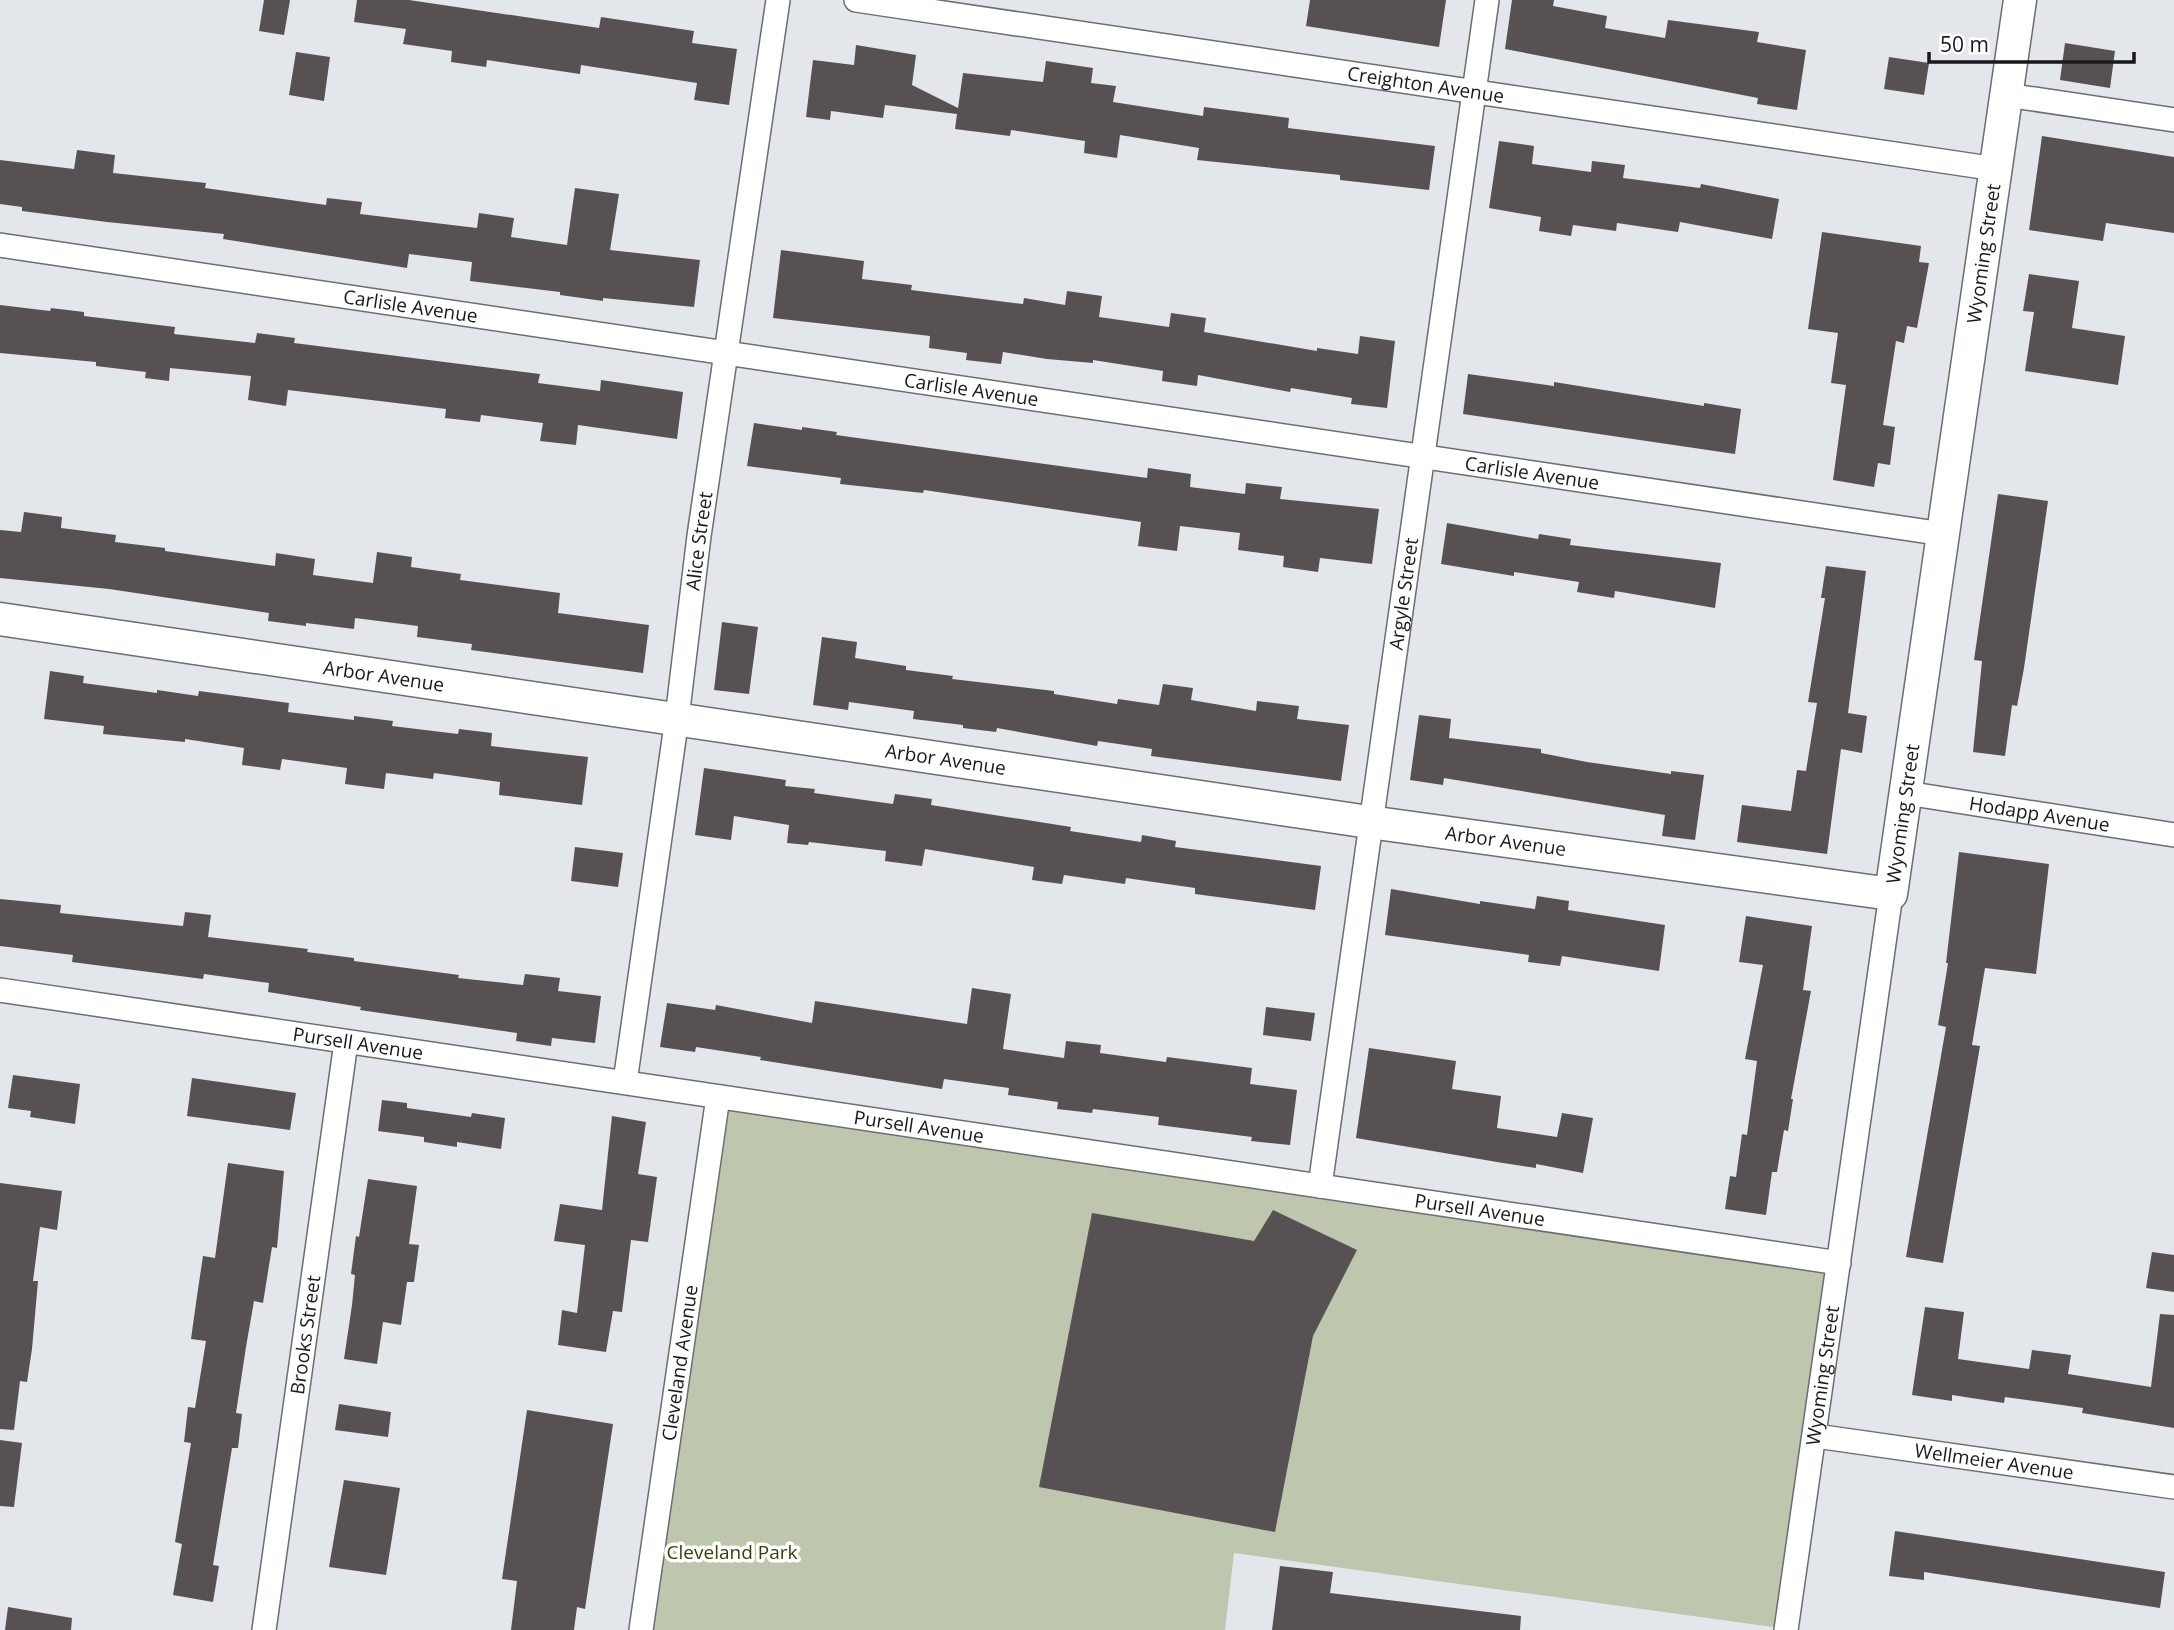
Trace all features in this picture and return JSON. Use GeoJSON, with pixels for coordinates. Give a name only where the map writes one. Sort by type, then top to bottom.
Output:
{"type":"FeatureCollection","features":[{"type":"Feature","properties":{"kind":"street","name":"Alice Street"},"geometry":{"type":"LineString","coordinates":[[625,1082],[677,718],[699,536],[778,0]]}},
{"type":"Feature","properties":{"kind":"street","name":"Creighton Avenue"},"geometry":{"type":"LineString","coordinates":[[856,0],[1996,169]]}},
{"type":"Feature","properties":{"kind":"street","name":"Argyle Street"},"geometry":{"type":"LineString","coordinates":[[1320,1185],[1471,92],[1487,0]]}},
{"type":"Feature","properties":{"kind":"street","name":"Wyoming Street"},"geometry":{"type":"LineString","coordinates":[[1786,1630],[1816,1436],[2020,0]]}},
{"type":"Feature","properties":{"kind":"street"},"geometry":{"type":"LineString","coordinates":[[2007,95],[2174,120]]}},
{"type":"Feature","properties":{"kind":"street","name":"Carlisle Avenue"},"geometry":{"type":"LineString","coordinates":[[0,246],[1943,534]]}},
{"type":"Feature","properties":{"kind":"street","name":"Arbor Avenue"},"geometry":{"type":"LineString","coordinates":[[0,619],[1369,822],[1891,894]]}},
{"type":"Feature","properties":{"kind":"street","name":"Hodapp Avenue"},"geometry":{"type":"LineString","coordinates":[[1906,793],[2174,835]]}},
{"type":"Feature","properties":{"kind":"street","name":"Pursell Avenue"},"geometry":{"type":"LineString","coordinates":[[0,990],[1839,1263]]}},
{"type":"Feature","properties":{"kind":"street","name":"Brooks Street"},"geometry":{"type":"LineString","coordinates":[[264,1630],[346,1042]]}},
{"type":"Feature","properties":{"kind":"street","name":"Cleveland Avenue"},"geometry":{"type":"LineString","coordinates":[[641,1630],[718,1097]]}},
{"type":"Feature","properties":{"kind":"street","name":"Wellmeier Avenue"},"geometry":{"type":"LineString","coordinates":[[1816,1436],[2174,1487]]}},
{"type":"Feature","properties":{"kind":"green space","name":"Cleveland Park"},"geometry":{"type":"Polygon","coordinates":[[[718,1097],[1839,1263],[1787,1629],[1234,1553],[1225,1630],[641,1630],[718,1097]]]}},
{"type":"Feature","properties":{"kind":"building"},"geometry":{"type":"Polygon","coordinates":[[[264,0],[290,0],[284,35],[259,31],[264,0]]]}},
{"type":"Feature","properties":{"kind":"building"},"geometry":{"type":"Polygon","coordinates":[[[357,0],[409,0],[599,28],[601,17],[694,31],[692,43],[737,49],[729,105],[694,100],[697,83],[581,65],[580,74],[487,60],[486,67],[451,62],[452,51],[403,44],[406,29],[354,22],[357,0]]]}},
{"type":"Feature","properties":{"kind":"building"},"geometry":{"type":"Polygon","coordinates":[[[1310,0],[1446,0],[1439,47],[1306,26],[1310,0]]]}},
{"type":"Feature","properties":{"kind":"building"},"geometry":{"type":"Polygon","coordinates":[[[1512,0],[1554,0],[1553,6],[1607,16],[1605,28],[1665,38],[1668,20],[1759,32],[1757,42],[1806,50],[1797,110],[1757,104],[1758,98],[1505,49],[1512,0]]]}},
{"type":"Feature","properties":{"kind":"building"},"geometry":{"type":"Polygon","coordinates":[[[2065,43],[2115,51],[2110,88],[2060,80],[2065,43]]]}},
{"type":"Feature","properties":{"kind":"building"},"geometry":{"type":"Polygon","coordinates":[[[856,45],[916,55],[912,85],[958,108],[963,73],[1043,82],[1046,61],[1093,68],[1091,83],[1116,86],[1113,102],[1203,116],[1204,107],[1289,118],[1288,128],[1435,146],[1429,190],[1340,180],[1340,175],[1197,160],[1199,148],[1120,135],[1117,158],[1084,153],[1085,141],[1011,130],[1010,136],[955,129],[957,114],[885,105],[883,118],[831,111],[830,120],[806,117],[813,60],[854,65],[856,45]]]}},
{"type":"Feature","properties":{"kind":"building"},"geometry":{"type":"Polygon","coordinates":[[[296,52],[330,57],[324,101],[289,95],[296,52]]]}},
{"type":"Feature","properties":{"kind":"building"},"geometry":{"type":"Polygon","coordinates":[[[1889,57],[1929,63],[1924,95],[1884,89],[1889,57]]]}},
{"type":"Feature","properties":{"kind":"building"},"geometry":{"type":"Polygon","coordinates":[[[2042,136],[2174,157],[2174,233],[2106,223],[2103,241],[2029,230],[2042,136]]]}},
{"type":"Feature","properties":{"kind":"building"},"geometry":{"type":"Polygon","coordinates":[[[1499,141],[1534,146],[1532,164],[1591,172],[1592,161],[1625,165],[1623,178],[1700,188],[1701,184],[1779,199],[1772,239],[1680,222],[1678,232],[1617,223],[1616,231],[1573,225],[1571,236],[1539,231],[1541,217],[1489,208],[1499,141]]]}},
{"type":"Feature","properties":{"kind":"building"},"geometry":{"type":"Polygon","coordinates":[[[77,150],[115,155],[113,173],[206,183],[205,188],[326,205],[327,198],[362,202],[360,214],[477,228],[479,213],[514,218],[511,237],[567,245],[575,188],[619,194],[610,250],[700,260],[694,307],[603,298],[603,301],[560,295],[560,292],[470,281],[472,262],[409,254],[407,268],[223,239],[224,234],[22,211],[22,207],[0,204],[0,160],[74,169],[77,150]]]}},
{"type":"Feature","properties":{"kind":"building"},"geometry":{"type":"Polygon","coordinates":[[[1822,232],[1921,246],[1919,262],[1929,263],[1917,328],[1907,326],[1904,343],[1896,341],[1883,425],[1895,427],[1890,465],[1878,463],[1874,487],[1833,480],[1846,385],[1831,383],[1838,333],[1808,329],[1822,232]]]}},
{"type":"Feature","properties":{"kind":"building"},"geometry":{"type":"Polygon","coordinates":[[[781,250],[864,261],[862,279],[912,285],[911,290],[1023,304],[1024,298],[1065,305],[1067,291],[1102,296],[1099,317],[1169,327],[1171,313],[1206,318],[1204,332],[1317,351],[1317,348],[1358,354],[1360,336],[1395,341],[1387,408],[1351,404],[1352,398],[1291,388],[1290,392],[1198,375],[1197,386],[1162,381],[1163,371],[1093,360],[1093,363],[1047,359],[1003,352],[1001,364],[966,360],[967,353],[929,348],[930,336],[773,318],[781,250]]]}},
{"type":"Feature","properties":{"kind":"building"},"geometry":{"type":"Polygon","coordinates":[[[2029,274],[2079,281],[2072,328],[2125,336],[2118,385],[2025,371],[2034,312],[2023,311],[2029,274]]]}},
{"type":"Feature","properties":{"kind":"building"},"geometry":{"type":"Polygon","coordinates":[[[0,305],[84,312],[84,316],[175,327],[174,334],[255,343],[257,333],[295,338],[294,343],[540,374],[538,383],[600,391],[601,380],[683,392],[677,439],[578,425],[576,445],[540,441],[543,423],[481,415],[480,422],[445,418],[446,409],[288,390],[286,406],[248,400],[251,376],[170,368],[169,381],[145,378],[146,372],[96,366],[96,362],[0,353],[0,305]]]}},
{"type":"Feature","properties":{"kind":"building"},"geometry":{"type":"Polygon","coordinates":[[[1468,374],[1554,386],[1554,382],[1704,406],[1704,403],[1741,409],[1735,454],[1463,414],[1468,374]]]}},
{"type":"Feature","properties":{"kind":"building"},"geometry":{"type":"Polygon","coordinates":[[[754,423],[802,430],[802,427],[837,432],[836,435],[1147,478],[1148,468],[1191,474],[1190,487],[1245,494],[1246,483],[1282,487],[1280,499],[1379,509],[1372,564],[1320,558],[1318,572],[1283,567],[1284,556],[1238,550],[1240,533],[1180,526],[1177,551],[1138,546],[1141,522],[924,490],[923,493],[840,484],[841,478],[747,466],[754,423]]]}},
{"type":"Feature","properties":{"kind":"building"},"geometry":{"type":"Polygon","coordinates":[[[1998,494],[2048,501],[2024,668],[2017,706],[2012,705],[2005,756],[1973,752],[1982,661],[1974,660],[1998,494]]]}},
{"type":"Feature","properties":{"kind":"building"},"geometry":{"type":"Polygon","coordinates":[[[24,512],[62,517],[61,528],[116,535],[115,542],[165,548],[165,551],[275,566],[276,553],[315,559],[313,575],[373,583],[377,552],[412,557],[411,567],[461,574],[460,580],[560,593],[558,613],[649,625],[643,673],[471,650],[472,644],[417,637],[418,626],[355,618],[354,629],[306,623],[306,626],[268,621],[269,613],[109,589],[0,578],[0,530],[21,532],[24,512]]]}},
{"type":"Feature","properties":{"kind":"building"},"geometry":{"type":"Polygon","coordinates":[[[1447,523],[1538,539],[1539,534],[1571,539],[1570,545],[1721,563],[1715,608],[1615,591],[1614,598],[1577,592],[1579,582],[1514,572],[1514,576],[1441,564],[1447,523]]]}},
{"type":"Feature","properties":{"kind":"building"},"geometry":{"type":"Polygon","coordinates":[[[1826,566],[1866,571],[1848,713],[1867,716],[1862,753],[1841,749],[1827,854],[1737,842],[1742,805],[1791,811],[1797,770],[1806,771],[1817,703],[1808,702],[1825,598],[1821,598],[1826,566]]]}},
{"type":"Feature","properties":{"kind":"building"},"geometry":{"type":"Polygon","coordinates":[[[722,622],[758,627],[749,694],[714,690],[722,622]]]}},
{"type":"Feature","properties":{"kind":"building"},"geometry":{"type":"Polygon","coordinates":[[[822,637],[857,642],[855,658],[906,666],[906,670],[953,676],[952,679],[1054,691],[1054,694],[1117,704],[1118,699],[1159,705],[1163,684],[1193,688],[1191,700],[1256,711],[1257,701],[1299,706],[1297,719],[1349,725],[1341,781],[1151,756],[1152,749],[1098,741],[1097,746],[997,728],[996,732],[963,728],[963,725],[913,719],[914,711],[849,702],[848,710],[813,705],[822,637]]]}},
{"type":"Feature","properties":{"kind":"building"},"geometry":{"type":"Polygon","coordinates":[[[50,671],[84,676],[83,683],[157,693],[157,690],[198,696],[199,691],[289,703],[288,712],[354,720],[354,716],[393,721],[392,726],[458,734],[459,729],[492,733],[491,746],[588,757],[582,805],[499,795],[500,782],[434,773],[433,779],[386,773],[384,789],[345,784],[347,768],[282,759],[280,770],[242,765],[244,748],[185,739],[185,742],[103,734],[104,726],[44,719],[50,671]]]}},
{"type":"Feature","properties":{"kind":"building"},"geometry":{"type":"Polygon","coordinates":[[[1419,715],[1451,719],[1449,738],[1541,749],[1541,753],[1587,762],[1671,774],[1671,771],[1704,775],[1695,840],[1662,836],[1665,815],[1444,778],[1443,785],[1410,780],[1419,715]]]}},
{"type":"Feature","properties":{"kind":"building"},"geometry":{"type":"Polygon","coordinates":[[[704,768],[786,780],[785,786],[815,789],[814,793],[893,804],[895,794],[932,799],[931,805],[1071,827],[1070,831],[1141,842],[1142,835],[1176,841],[1175,847],[1321,866],[1315,910],[1195,894],[1195,888],[1126,878],[1125,884],[1064,875],[1062,884],[1032,880],[1034,867],[925,849],[922,866],[885,861],[886,851],[809,842],[808,845],[787,843],[789,825],[734,816],[731,840],[695,835],[704,768]]]}},
{"type":"Feature","properties":{"kind":"building"},"geometry":{"type":"Polygon","coordinates":[[[575,847],[623,853],[618,887],[571,881],[575,847]]]}},
{"type":"Feature","properties":{"kind":"building"},"geometry":{"type":"Polygon","coordinates":[[[1959,852],[2049,864],[2036,974],[1985,968],[1972,1045],[1980,1046],[1943,1263],[1906,1257],[1946,1027],[1938,1025],[1948,963],[1959,852]]]}},
{"type":"Feature","properties":{"kind":"building"},"geometry":{"type":"Polygon","coordinates":[[[1391,889],[1480,904],[1480,901],[1535,909],[1537,896],[1569,901],[1568,910],[1665,925],[1659,971],[1562,956],[1560,966],[1528,962],[1529,955],[1385,935],[1391,889]]]}},
{"type":"Feature","properties":{"kind":"building"},"geometry":{"type":"Polygon","coordinates":[[[0,899],[61,905],[60,913],[183,926],[185,912],[211,915],[208,937],[308,949],[307,952],[354,958],[354,961],[459,975],[458,978],[523,985],[525,974],[560,978],[558,991],[601,996],[595,1043],[552,1038],[551,1046],[516,1041],[517,1033],[360,1010],[361,1007],[268,992],[269,983],[204,974],[203,979],[72,962],[73,955],[0,946],[0,899]]]}},
{"type":"Feature","properties":{"kind":"building"},"geometry":{"type":"Polygon","coordinates":[[[1746,916],[1812,926],[1803,990],[1811,991],[1791,1099],[1788,1131],[1784,1130],[1777,1172],[1772,1172],[1766,1215],[1725,1209],[1730,1176],[1736,1177],[1742,1134],[1747,1135],[1757,1061],[1745,1059],[1763,965],[1739,962],[1746,916]]]}},
{"type":"Feature","properties":{"kind":"building"},"geometry":{"type":"Polygon","coordinates":[[[972,988],[1011,994],[1003,1049],[1064,1058],[1066,1041],[1101,1045],[1100,1053],[1166,1062],[1167,1057],[1252,1068],[1250,1084],[1297,1090],[1290,1145],[1251,1141],[1252,1137],[1158,1125],[1159,1117],[1093,1109],[1092,1113],[1057,1109],[1058,1102],[1008,1095],[1009,1088],[944,1079],[942,1089],[696,1047],[695,1052],[660,1047],[667,1003],[715,1010],[716,1005],[812,1023],[815,1001],[967,1024],[972,988]]]}},
{"type":"Feature","properties":{"kind":"building"},"geometry":{"type":"Polygon","coordinates":[[[1266,1007],[1315,1013],[1311,1041],[1263,1035],[1266,1007]]]}},
{"type":"Feature","properties":{"kind":"building"},"geometry":{"type":"Polygon","coordinates":[[[1369,1048],[1456,1061],[1452,1089],[1501,1096],[1497,1128],[1557,1137],[1562,1113],[1593,1118],[1583,1173],[1536,1164],[1536,1168],[1503,1163],[1356,1138],[1369,1048]]]}},
{"type":"Feature","properties":{"kind":"building"},"geometry":{"type":"Polygon","coordinates":[[[13,1075],[80,1084],[75,1124],[30,1117],[31,1111],[8,1108],[13,1075]]]}},
{"type":"Feature","properties":{"kind":"building"},"geometry":{"type":"Polygon","coordinates":[[[192,1078],[296,1093],[290,1130],[187,1116],[192,1078]]]}},
{"type":"Feature","properties":{"kind":"building"},"geometry":{"type":"Polygon","coordinates":[[[382,1100],[407,1103],[407,1108],[471,1117],[472,1113],[505,1118],[501,1149],[457,1142],[457,1147],[424,1142],[424,1137],[378,1131],[382,1100]]]}},
{"type":"Feature","properties":{"kind":"building"},"geometry":{"type":"Polygon","coordinates":[[[612,1116],[646,1122],[638,1174],[657,1177],[648,1242],[631,1240],[622,1312],[613,1311],[606,1352],[558,1345],[562,1310],[577,1313],[585,1245],[554,1241],[560,1204],[602,1210],[612,1116]]]}},
{"type":"Feature","properties":{"kind":"building"},"geometry":{"type":"Polygon","coordinates":[[[228,1163],[284,1171],[277,1248],[272,1247],[263,1303],[254,1301],[246,1347],[236,1413],[242,1414],[238,1448],[232,1448],[213,1565],[219,1566],[213,1602],[173,1595],[182,1544],[175,1542],[191,1443],[184,1442],[188,1407],[195,1408],[206,1341],[191,1339],[203,1256],[215,1258],[228,1163]]]}},
{"type":"Feature","properties":{"kind":"building"},"geometry":{"type":"Polygon","coordinates":[[[368,1179],[417,1186],[409,1244],[419,1245],[414,1282],[407,1282],[401,1325],[383,1322],[377,1364],[344,1359],[355,1275],[351,1274],[356,1236],[359,1237],[368,1179]]]}},
{"type":"Feature","properties":{"kind":"building"},"geometry":{"type":"Polygon","coordinates":[[[0,1183],[62,1191],[57,1230],[40,1227],[33,1281],[38,1281],[32,1349],[27,1382],[20,1381],[14,1430],[0,1429],[0,1183]]]}},
{"type":"Feature","properties":{"kind":"building"},"geometry":{"type":"Polygon","coordinates":[[[1273,1210],[1357,1250],[1313,1336],[1275,1532],[1039,1487],[1092,1213],[1254,1241],[1273,1210]]]}},
{"type":"Feature","properties":{"kind":"building"},"geometry":{"type":"Polygon","coordinates":[[[2152,1252],[2174,1255],[2174,1292],[2146,1288],[2152,1252]]]}},
{"type":"Feature","properties":{"kind":"building"},"geometry":{"type":"Polygon","coordinates":[[[1925,1307],[1964,1312],[1958,1359],[2029,1369],[2032,1350],[2071,1355],[2068,1374],[2151,1387],[2160,1314],[2174,1315],[2174,1428],[2082,1413],[2083,1408],[2005,1397],[2004,1403],[1952,1395],[1952,1401],[1912,1395],[1925,1307]]]}},
{"type":"Feature","properties":{"kind":"building"},"geometry":{"type":"Polygon","coordinates":[[[339,1404],[391,1412],[388,1437],[335,1430],[339,1404]]]}},
{"type":"Feature","properties":{"kind":"building"},"geometry":{"type":"Polygon","coordinates":[[[527,1410],[613,1424],[585,1609],[577,1607],[574,1630],[511,1630],[517,1581],[502,1579],[527,1410]]]}},
{"type":"Feature","properties":{"kind":"building"},"geometry":{"type":"Polygon","coordinates":[[[0,1440],[22,1443],[14,1507],[0,1506],[0,1440]]]}},
{"type":"Feature","properties":{"kind":"building"},"geometry":{"type":"Polygon","coordinates":[[[344,1480],[400,1488],[386,1575],[329,1567],[344,1480]]]}},
{"type":"Feature","properties":{"kind":"building"},"geometry":{"type":"Polygon","coordinates":[[[1895,1531],[2165,1572],[2160,1608],[1924,1572],[1924,1580],[1889,1576],[1895,1531]]]}},
{"type":"Feature","properties":{"kind":"building"},"geometry":{"type":"Polygon","coordinates":[[[1280,1566],[1333,1572],[1330,1593],[1521,1616],[1520,1630],[1272,1630],[1280,1566]]]}},
{"type":"Feature","properties":{"kind":"building"},"geometry":{"type":"Polygon","coordinates":[[[8,1607],[72,1618],[71,1630],[5,1630],[8,1607]]]}}]}
